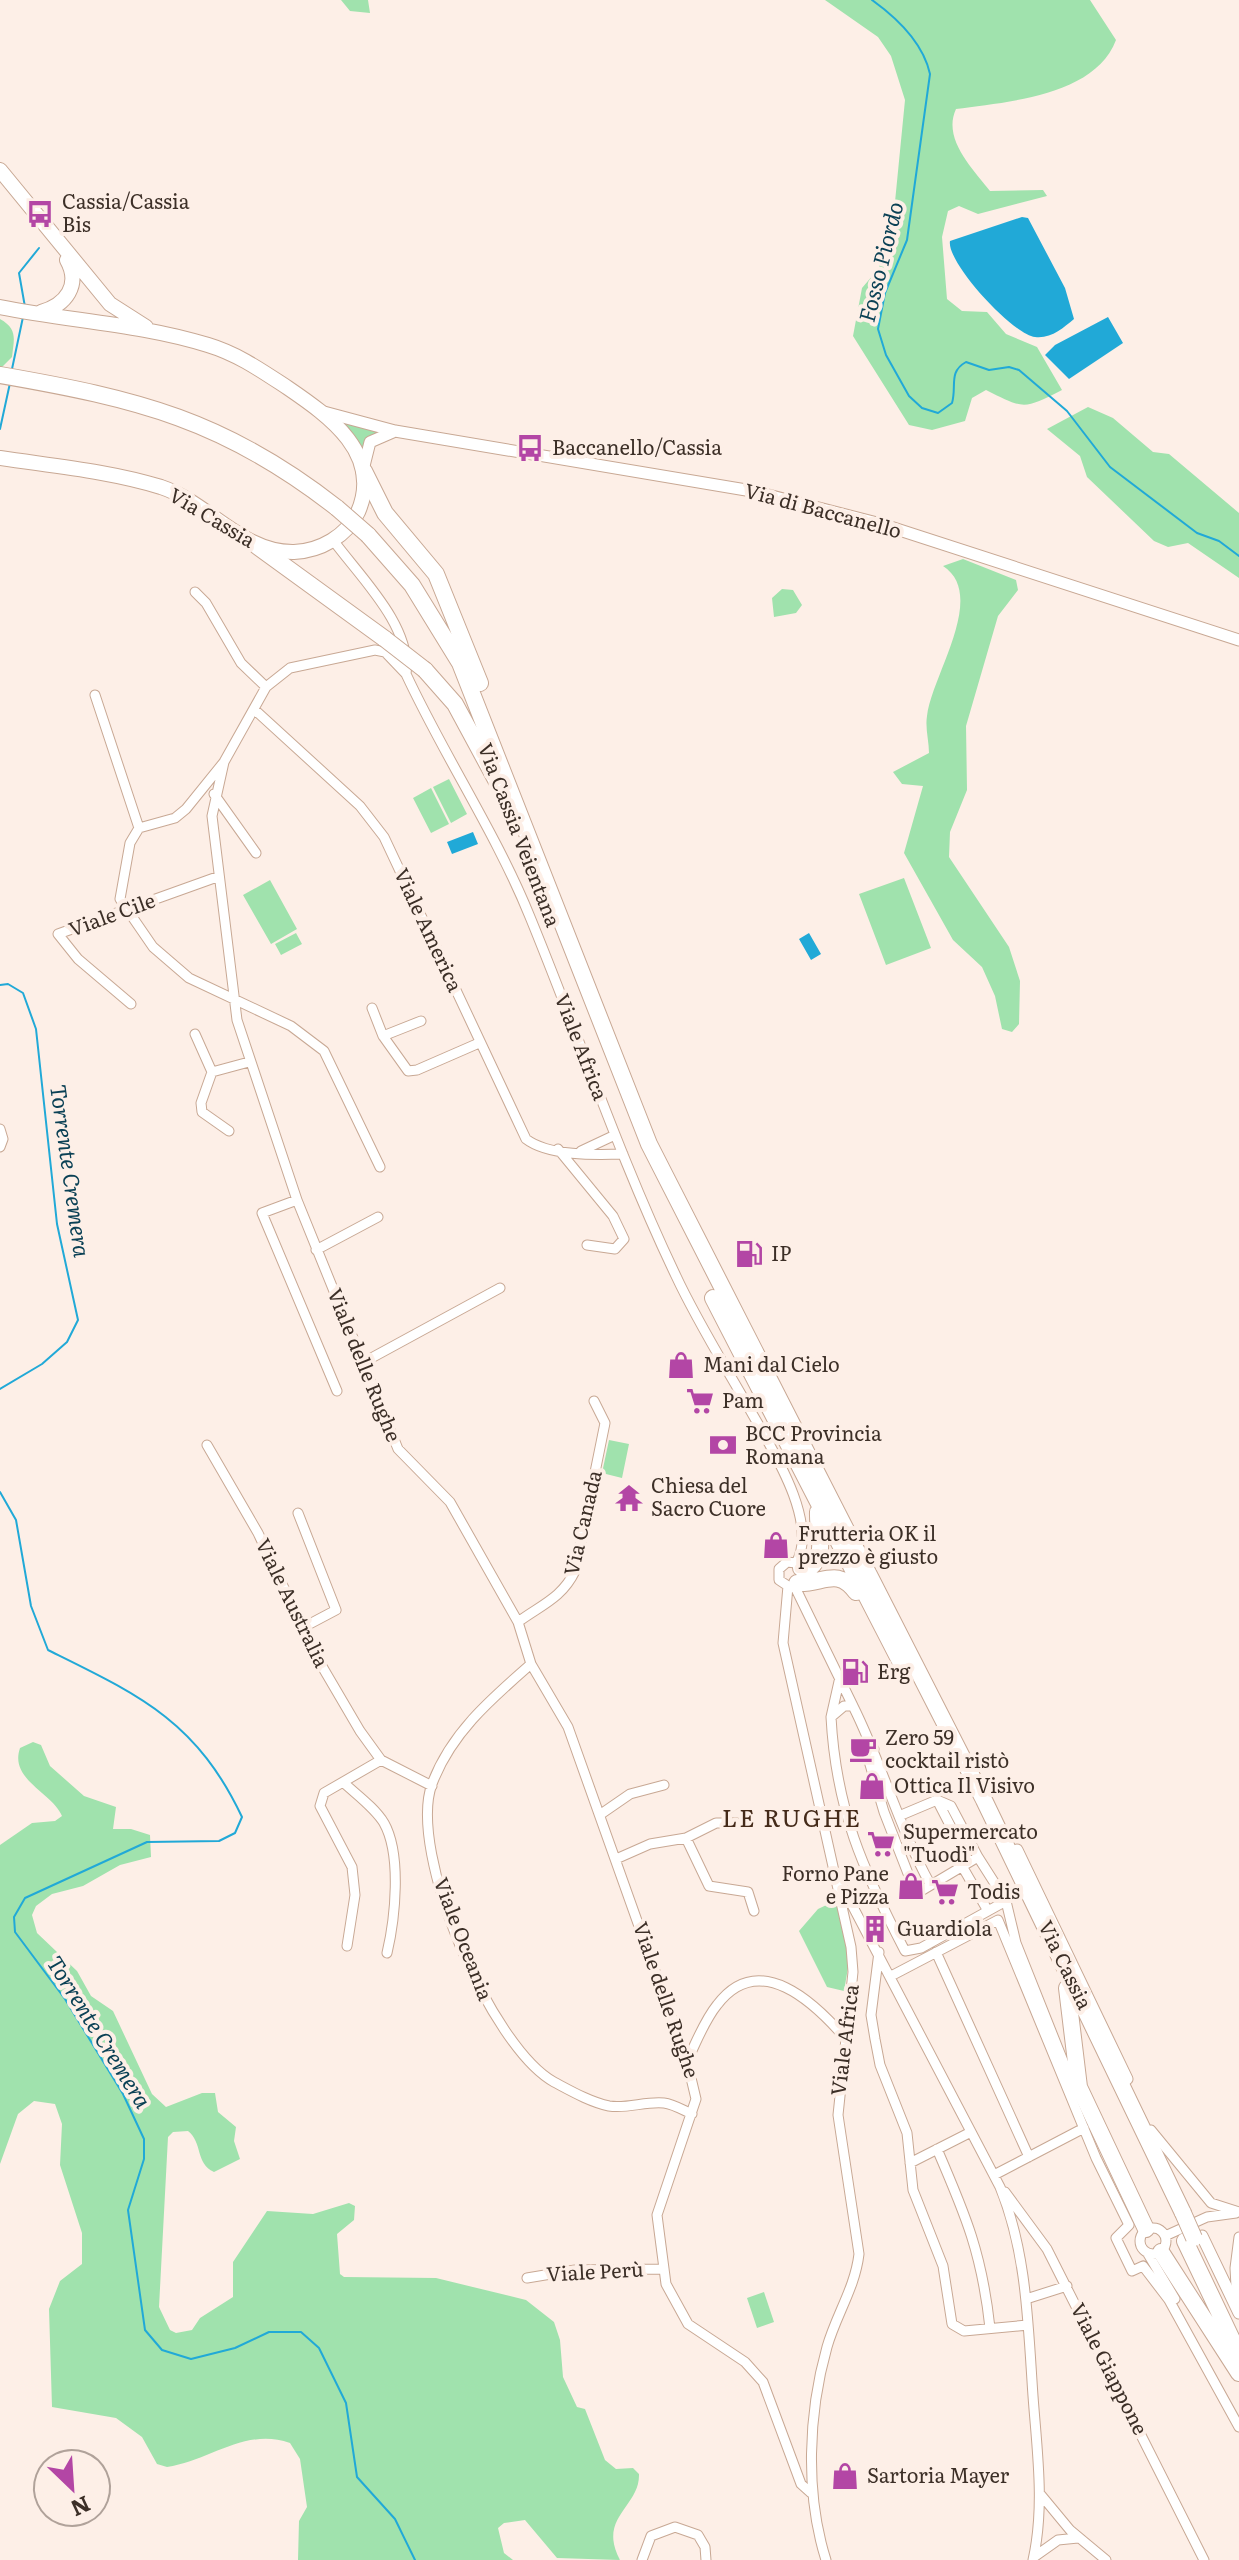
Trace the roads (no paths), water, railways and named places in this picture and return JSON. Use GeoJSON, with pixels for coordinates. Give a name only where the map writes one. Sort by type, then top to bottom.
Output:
{"type":"FeatureCollection","features":[{"type":"Feature","properties":{"kind":"highway","name":"Via Cassia Veientana"},"geometry":{"type":"LineString","coordinates":[[8,381],[147,414],[194,432],[271,471],[335,512],[365,538],[451,667],[507,789],[640,1147],[819,1507]]}},
{"type":"Feature","properties":{"kind":"highway"},"geometry":{"type":"LineString","coordinates":[[364,471],[385,513],[424,557],[446,595],[505,755],[507,789]]}},
{"type":"Feature","properties":{"kind":"highway"},"geometry":{"type":"LineString","coordinates":[[257,546],[425,670],[455,704],[507,789]]}},
{"type":"Feature","properties":{"kind":"highway","name":"Via Cassia Veientana"},"geometry":{"type":"LineString","coordinates":[[518,820],[649,1144],[816,1474]]}},
{"type":"Feature","properties":{"kind":"highway","name":"Via Cassia"},"geometry":{"type":"LineString","coordinates":[[816,1474],[984,1800],[1239,2333]]}},
{"type":"Feature","properties":{"kind":"highway"},"geometry":{"type":"LineString","coordinates":[[795,1577],[816,1563],[822,1548],[819,1507]]}},
{"type":"Feature","properties":{"kind":"highway","name":"Via Cassia"},"geometry":{"type":"LineString","coordinates":[[819,1507],[1182,2213]]}},
{"type":"Feature","properties":{"kind":"highway"},"geometry":{"type":"LineString","coordinates":[[864,1567],[879,1582],[930,1680]]}},
{"type":"Feature","properties":{"kind":"highway"},"geometry":{"type":"LineString","coordinates":[[795,1577],[844,1579],[874,1613]]}},
{"type":"Feature","properties":{"kind":"highway"},"geometry":{"type":"LineString","coordinates":[[1067,1988],[1079,2087],[1144,2231]]}},
{"type":"Feature","properties":{"kind":"highway","name":"Via Cassia"},"geometry":{"type":"LineString","coordinates":[[1194,2238],[1239,2354]]}},
{"type":"Feature","properties":{"kind":"highway"},"geometry":{"type":"LineString","coordinates":[[1158,2247],[1178,2284],[1239,2373]]}},
{"type":"Feature","properties":{"kind":"main road"},"geometry":{"type":"LineString","coordinates":[[0,170],[60,245],[122,314],[165,335]]}},
{"type":"Feature","properties":{"kind":"main road"},"geometry":{"type":"LineString","coordinates":[[28,312],[57,307],[69,293],[73,274],[60,245]]}},
{"type":"Feature","properties":{"kind":"main road"},"geometry":{"type":"LineString","coordinates":[[0,307],[165,335],[239,356],[320,410],[350,441],[364,471],[362,498],[356,515],[333,540]]}},
{"type":"Feature","properties":{"kind":"main road","name":"Via Cassia"},"geometry":{"type":"LineString","coordinates":[[0,458],[160,487],[194,502],[257,546],[299,552],[333,540]]}},
{"type":"Feature","properties":{"kind":"street","name":"Via di Baccanello"},"geometry":{"type":"LineString","coordinates":[[320,410],[395,431],[752,491],[881,524],[1239,640]]}},
{"type":"Feature","properties":{"kind":"street"},"geometry":{"type":"LineString","coordinates":[[364,471],[370,442],[395,431]]}},
{"type":"Feature","properties":{"kind":"street","name":"Viale Africa"},"geometry":{"type":"LineString","coordinates":[[333,540],[395,624],[407,664],[406,674],[529,913],[615,1135],[679,1282],[765,1437],[798,1507],[804,1538],[803,1553],[795,1577],[783,1643],[838,1880],[853,1972],[838,2115],[859,2254],[857,2273],[821,2371],[811,2493]]}},
{"type":"Feature","properties":{"kind":"street"},"geometry":{"type":"LineString","coordinates":[[195,592],[206,603],[241,663],[266,687]]}},
{"type":"Feature","properties":{"kind":"street"},"geometry":{"type":"LineString","coordinates":[[380,1167],[324,1051],[309,1037],[189,978],[153,947],[120,899],[130,843],[139,828],[175,818],[186,809],[224,762],[266,687],[290,668],[375,650],[385,652],[406,674]]}},
{"type":"Feature","properties":{"kind":"street"},"geometry":{"type":"LineString","coordinates":[[95,695],[139,828]]}},
{"type":"Feature","properties":{"kind":"street","name":"Viale America"},"geometry":{"type":"LineString","coordinates":[[255,710],[344,790],[375,824],[409,885],[479,1043],[526,1139],[558,1149],[623,1154]]}},
{"type":"Feature","properties":{"kind":"street","name":"Viale delle Rughe"},"geometry":{"type":"LineString","coordinates":[[224,762],[214,794],[212,816],[217,877],[237,1020],[249,1062],[316,1250],[398,1449],[450,1502],[518,1622],[531,1664],[568,1727],[696,2086],[692,2114],[657,2215],[663,2269],[672,2299],[688,2324],[745,2362],[763,2382],[801,2484],[811,2493],[826,2560]]}},
{"type":"Feature","properties":{"kind":"street"},"geometry":{"type":"LineString","coordinates":[[214,794],[256,853]]}},
{"type":"Feature","properties":{"kind":"street","name":"Viale Cile"},"geometry":{"type":"LineString","coordinates":[[131,1004],[78,959],[58,934],[217,877]]}},
{"type":"Feature","properties":{"kind":"street"},"geometry":{"type":"LineString","coordinates":[[372,1008],[383,1036],[411,1071],[479,1043]]}},
{"type":"Feature","properties":{"kind":"street"},"geometry":{"type":"LineString","coordinates":[[383,1036],[421,1021]]}},
{"type":"Feature","properties":{"kind":"street"},"geometry":{"type":"LineString","coordinates":[[195,1034],[212,1072],[201,1103],[202,1112],[229,1131]]}},
{"type":"Feature","properties":{"kind":"street"},"geometry":{"type":"LineString","coordinates":[[212,1072],[249,1062]]}},
{"type":"Feature","properties":{"kind":"street"},"geometry":{"type":"LineString","coordinates":[[0,1129],[3,1139],[0,1147]]}},
{"type":"Feature","properties":{"kind":"street"},"geometry":{"type":"LineString","coordinates":[[578,1152],[615,1135]]}},
{"type":"Feature","properties":{"kind":"street"},"geometry":{"type":"LineString","coordinates":[[558,1149],[613,1216],[624,1239],[615,1249],[587,1245]]}},
{"type":"Feature","properties":{"kind":"street","name":"Viale delle Rughe"},"geometry":{"type":"LineString","coordinates":[[297,1200],[262,1213],[337,1391]]}},
{"type":"Feature","properties":{"kind":"street"},"geometry":{"type":"LineString","coordinates":[[316,1250],[378,1217]]}},
{"type":"Feature","properties":{"kind":"street"},"geometry":{"type":"LineString","coordinates":[[364,1362],[500,1288]]}},
{"type":"Feature","properties":{"kind":"street","name":"Via Canada"},"geometry":{"type":"LineString","coordinates":[[518,1622],[557,1598],[567,1588],[575,1571],[605,1423],[594,1401]]}},
{"type":"Feature","properties":{"kind":"street","name":"Viale Australia"},"geometry":{"type":"LineString","coordinates":[[207,1445],[258,1533],[302,1628],[347,1709],[381,1760],[432,1786]]}},
{"type":"Feature","properties":{"kind":"street"},"geometry":{"type":"LineString","coordinates":[[298,1513],[336,1610],[302,1628]]}},
{"type":"Feature","properties":{"kind":"street"},"geometry":{"type":"LineString","coordinates":[[795,1577],[874,1749],[899,1816],[932,1887],[916,1894],[866,1751],[874,1749]]}},
{"type":"Feature","properties":{"kind":"street","name":"Viale Oceania"},"geometry":{"type":"LineString","coordinates":[[531,1664],[473,1716],[445,1757],[432,1786],[430,1822],[439,1885],[479,1986],[500,2028],[522,2055],[550,2080],[590,2099],[612,2106],[664,2103],[692,2114]]}},
{"type":"Feature","properties":{"kind":"street"},"geometry":{"type":"LineString","coordinates":[[840,1677],[831,1717],[833,1749],[845,1812],[863,1871],[905,1951],[913,1953],[1006,1901]]}},
{"type":"Feature","properties":{"kind":"street"},"geometry":{"type":"LineString","coordinates":[[930,1680],[1076,1970],[1151,2130],[1182,2213]]}},
{"type":"Feature","properties":{"kind":"street"},"geometry":{"type":"LineString","coordinates":[[831,1717],[844,1706],[853,1706]]}},
{"type":"Feature","properties":{"kind":"street"},"geometry":{"type":"LineString","coordinates":[[347,1946],[355,1895],[352,1867],[320,1806],[324,1793],[381,1760]]}},
{"type":"Feature","properties":{"kind":"street"},"geometry":{"type":"LineString","coordinates":[[344,1783],[380,1817],[389,1837],[396,1913],[387,1953]]}},
{"type":"Feature","properties":{"kind":"street"},"geometry":{"type":"LineString","coordinates":[[601,1814],[630,1794],[664,1785]]}},
{"type":"Feature","properties":{"kind":"street"},"geometry":{"type":"LineString","coordinates":[[899,1816],[937,1800],[951,1806],[988,1911]]}},
{"type":"Feature","properties":{"kind":"street"},"geometry":{"type":"LineString","coordinates":[[616,1859],[650,1844],[686,1838],[716,1823],[737,1823]]}},
{"type":"Feature","properties":{"kind":"street"},"geometry":{"type":"LineString","coordinates":[[686,1838],[709,1886],[748,1892],[754,1911]]}},
{"type":"Feature","properties":{"kind":"street"},"geometry":{"type":"LineString","coordinates":[[930,1884],[970,1862]]}},
{"type":"Feature","properties":{"kind":"street"},"geometry":{"type":"LineString","coordinates":[[970,1862],[1006,1901],[1016,1943],[1055,2043],[1144,2231],[1140,2244],[1158,2247],[1207,2217],[1239,2212]]}},
{"type":"Feature","properties":{"kind":"street","name":"Viale Giappone"},"geometry":{"type":"LineString","coordinates":[[838,1880],[879,1952],[994,2175],[1019,2239],[1041,2495],[1033,2558]]}},
{"type":"Feature","properties":{"kind":"street"},"geometry":{"type":"LineString","coordinates":[[891,1976],[998,1920],[1084,2128],[1129,2225],[1116,2238],[1132,2271],[1143,2266],[1169,2300],[1239,2427]]}},
{"type":"Feature","properties":{"kind":"street"},"geometry":{"type":"LineString","coordinates":[[879,1952],[871,2015],[880,2065],[907,2133],[916,2200],[943,2266],[953,2326],[964,2331],[1028,2325]]}},
{"type":"Feature","properties":{"kind":"street"},"geometry":{"type":"LineString","coordinates":[[936,1952],[1029,2157]]}},
{"type":"Feature","properties":{"kind":"street"},"geometry":{"type":"LineString","coordinates":[[687,2061],[716,2006],[731,1991],[747,1984],[766,1982],[790,1987],[820,2009],[846,2039]]}},
{"type":"Feature","properties":{"kind":"street"},"geometry":{"type":"LineString","coordinates":[[994,2175],[1084,2128]]}},
{"type":"Feature","properties":{"kind":"street"},"geometry":{"type":"LineString","coordinates":[[1151,2130],[1211,2203],[1239,2212]]}},
{"type":"Feature","properties":{"kind":"street"},"geometry":{"type":"LineString","coordinates":[[910,2163],[971,2132]]}},
{"type":"Feature","properties":{"kind":"street"},"geometry":{"type":"LineString","coordinates":[[937,2149],[974,2234],[985,2282],[990,2328]]}},
{"type":"Feature","properties":{"kind":"street","name":"Viale Giappone"},"geometry":{"type":"LineString","coordinates":[[1000,2187],[1036,2229],[1204,2560]]}},
{"type":"Feature","properties":{"kind":"street"},"geometry":{"type":"LineString","coordinates":[[1207,2217],[1211,2203]]}},
{"type":"Feature","properties":{"kind":"street"},"geometry":{"type":"LineString","coordinates":[[1144,2231],[1159,2229],[1158,2247],[1239,2415]]}},
{"type":"Feature","properties":{"kind":"street"},"geometry":{"type":"LineString","coordinates":[[1238,2311],[1235,2268],[1239,2237]]}},
{"type":"Feature","properties":{"kind":"street"},"geometry":{"type":"LineString","coordinates":[[1194,2238],[1238,2311]]}},
{"type":"Feature","properties":{"kind":"street","name":"Viale Perù"},"geometry":{"type":"LineString","coordinates":[[527,2278],[575,2270],[663,2269]]}},
{"type":"Feature","properties":{"kind":"street"},"geometry":{"type":"LineString","coordinates":[[1026,2299],[1067,2286]]}},
{"type":"Feature","properties":{"kind":"street"},"geometry":{"type":"LineString","coordinates":[[1041,2495],[1078,2538],[1106,2560]]}},
{"type":"Feature","properties":{"kind":"street"},"geometry":{"type":"LineString","coordinates":[[642,2560],[651,2536],[678,2527],[698,2535],[706,2560]]}},
{"type":"Feature","properties":{"kind":"street"},"geometry":{"type":"LineString","coordinates":[[1033,2558],[1058,2540],[1078,2538]]}},
{"type":"Feature","properties":{"kind":"water"},"geometry":{"type":"Polygon","coordinates":[[[1022,217],[1028,218],[1065,288],[1074,319],[1046,336],[1035,337],[1025,333],[997,311],[969,280],[952,251],[950,241],[1022,217]]]}},
{"type":"Feature","properties":{"kind":"water"},"geometry":{"type":"Polygon","coordinates":[[[1108,317],[1123,343],[1069,379],[1045,355],[1055,345],[1108,317]]]}},
{"type":"Feature","properties":{"kind":"water"},"geometry":{"type":"Polygon","coordinates":[[[473,832],[478,844],[452,854],[447,842],[473,832]]]}},
{"type":"Feature","properties":{"kind":"water"},"geometry":{"type":"Polygon","coordinates":[[[809,933],[821,954],[811,960],[799,939],[809,933]]]}},
{"type":"Feature","properties":{"kind":"waterway","name":"Fosso Piordo"},"geometry":{"type":"LineString","coordinates":[[872,0],[908,32],[922,51],[930,74],[907,240],[885,293],[878,329],[886,355],[909,396],[922,408],[938,413],[952,403],[955,375],[966,362],[989,370],[1009,367],[1019,370],[1067,411],[1110,467],[1197,533],[1219,541],[1239,556]]}},
{"type":"Feature","properties":{"kind":"waterway"},"geometry":{"type":"LineString","coordinates":[[25,307],[19,273],[39,248]]}},
{"type":"Feature","properties":{"kind":"waterway"},"geometry":{"type":"LineString","coordinates":[[12,369],[23,317]]}},
{"type":"Feature","properties":{"kind":"waterway"},"geometry":{"type":"LineString","coordinates":[[0,429],[10,383]]}},
{"type":"Feature","properties":{"kind":"waterway","name":"Torrente Cremera"},"geometry":{"type":"LineString","coordinates":[[0,985],[8,984],[23,993],[36,1029],[57,1224],[78,1320],[67,1342],[42,1364],[0,1389]]}},
{"type":"Feature","properties":{"kind":"waterway","name":"Torrente Cremera"},"geometry":{"type":"LineString","coordinates":[[0,1492],[16,1520],[31,1606],[48,1650],[110,1681],[162,1714],[205,1756],[242,1817],[235,1833],[219,1841],[147,1842],[25,1898],[14,1917],[15,1932],[65,1999],[123,2094],[144,2139],[144,2159],[128,2210],[145,2330],[162,2350],[191,2359],[235,2348],[269,2332],[301,2332],[319,2348],[346,2403],[357,2477],[395,2519],[415,2560]]}},
{"type":"Feature","properties":{"kind":"place","name":"Cassia/Cassia Bis"},"geometry":{"type":"Point","coordinates":[40,214]}},
{"type":"Feature","properties":{"kind":"place","name":"Baccanello/Cassia"},"geometry":{"type":"Point","coordinates":[530,448]}},
{"type":"Feature","properties":{"kind":"place","name":"IP"},"geometry":{"type":"Point","coordinates":[749,1254]}},
{"type":"Feature","properties":{"kind":"place","name":"Mani dal Cielo"},"geometry":{"type":"Point","coordinates":[681,1365]}},
{"type":"Feature","properties":{"kind":"place","name":"Pam"},"geometry":{"type":"Point","coordinates":[700,1401]}},
{"type":"Feature","properties":{"kind":"place","name":"BCC Provincia Romana"},"geometry":{"type":"Point","coordinates":[723,1445]}},
{"type":"Feature","properties":{"kind":"place","name":"Chiesa del Sacro Cuore"},"geometry":{"type":"Point","coordinates":[629,1498]}},
{"type":"Feature","properties":{"kind":"place","name":"Frutteria OK il prezzo è giusto"},"geometry":{"type":"Point","coordinates":[776,1545]}},
{"type":"Feature","properties":{"kind":"place","name":"Erg"},"geometry":{"type":"Point","coordinates":[855,1672]}},
{"type":"Feature","properties":{"kind":"place","name":"Zero 59 cocktail ristò"},"geometry":{"type":"Point","coordinates":[863,1749]}},
{"type":"Feature","properties":{"kind":"place","name":"Ottica Il Visivo"},"geometry":{"type":"Point","coordinates":[872,1786]}},
{"type":"Feature","properties":{"kind":"place","name":"Supermercato \"Tuodì\""},"geometry":{"type":"Point","coordinates":[881,1844]}},
{"type":"Feature","properties":{"kind":"place","name":"Forno Pane e Pizza"},"geometry":{"type":"Point","coordinates":[911,1886]}},
{"type":"Feature","properties":{"kind":"place","name":"Todis"},"geometry":{"type":"Point","coordinates":[945,1892]}},
{"type":"Feature","properties":{"kind":"place","name":"Guardiola"},"geometry":{"type":"Point","coordinates":[875,1929]}},
{"type":"Feature","properties":{"kind":"place","name":"Sartoria Mayer"},"geometry":{"type":"Point","coordinates":[845,2476]}},
{"type":"Feature","properties":{"kind":"district","name":"LE RUGHE"},"geometry":{"type":"Point","coordinates":[792,1819]}}]}
